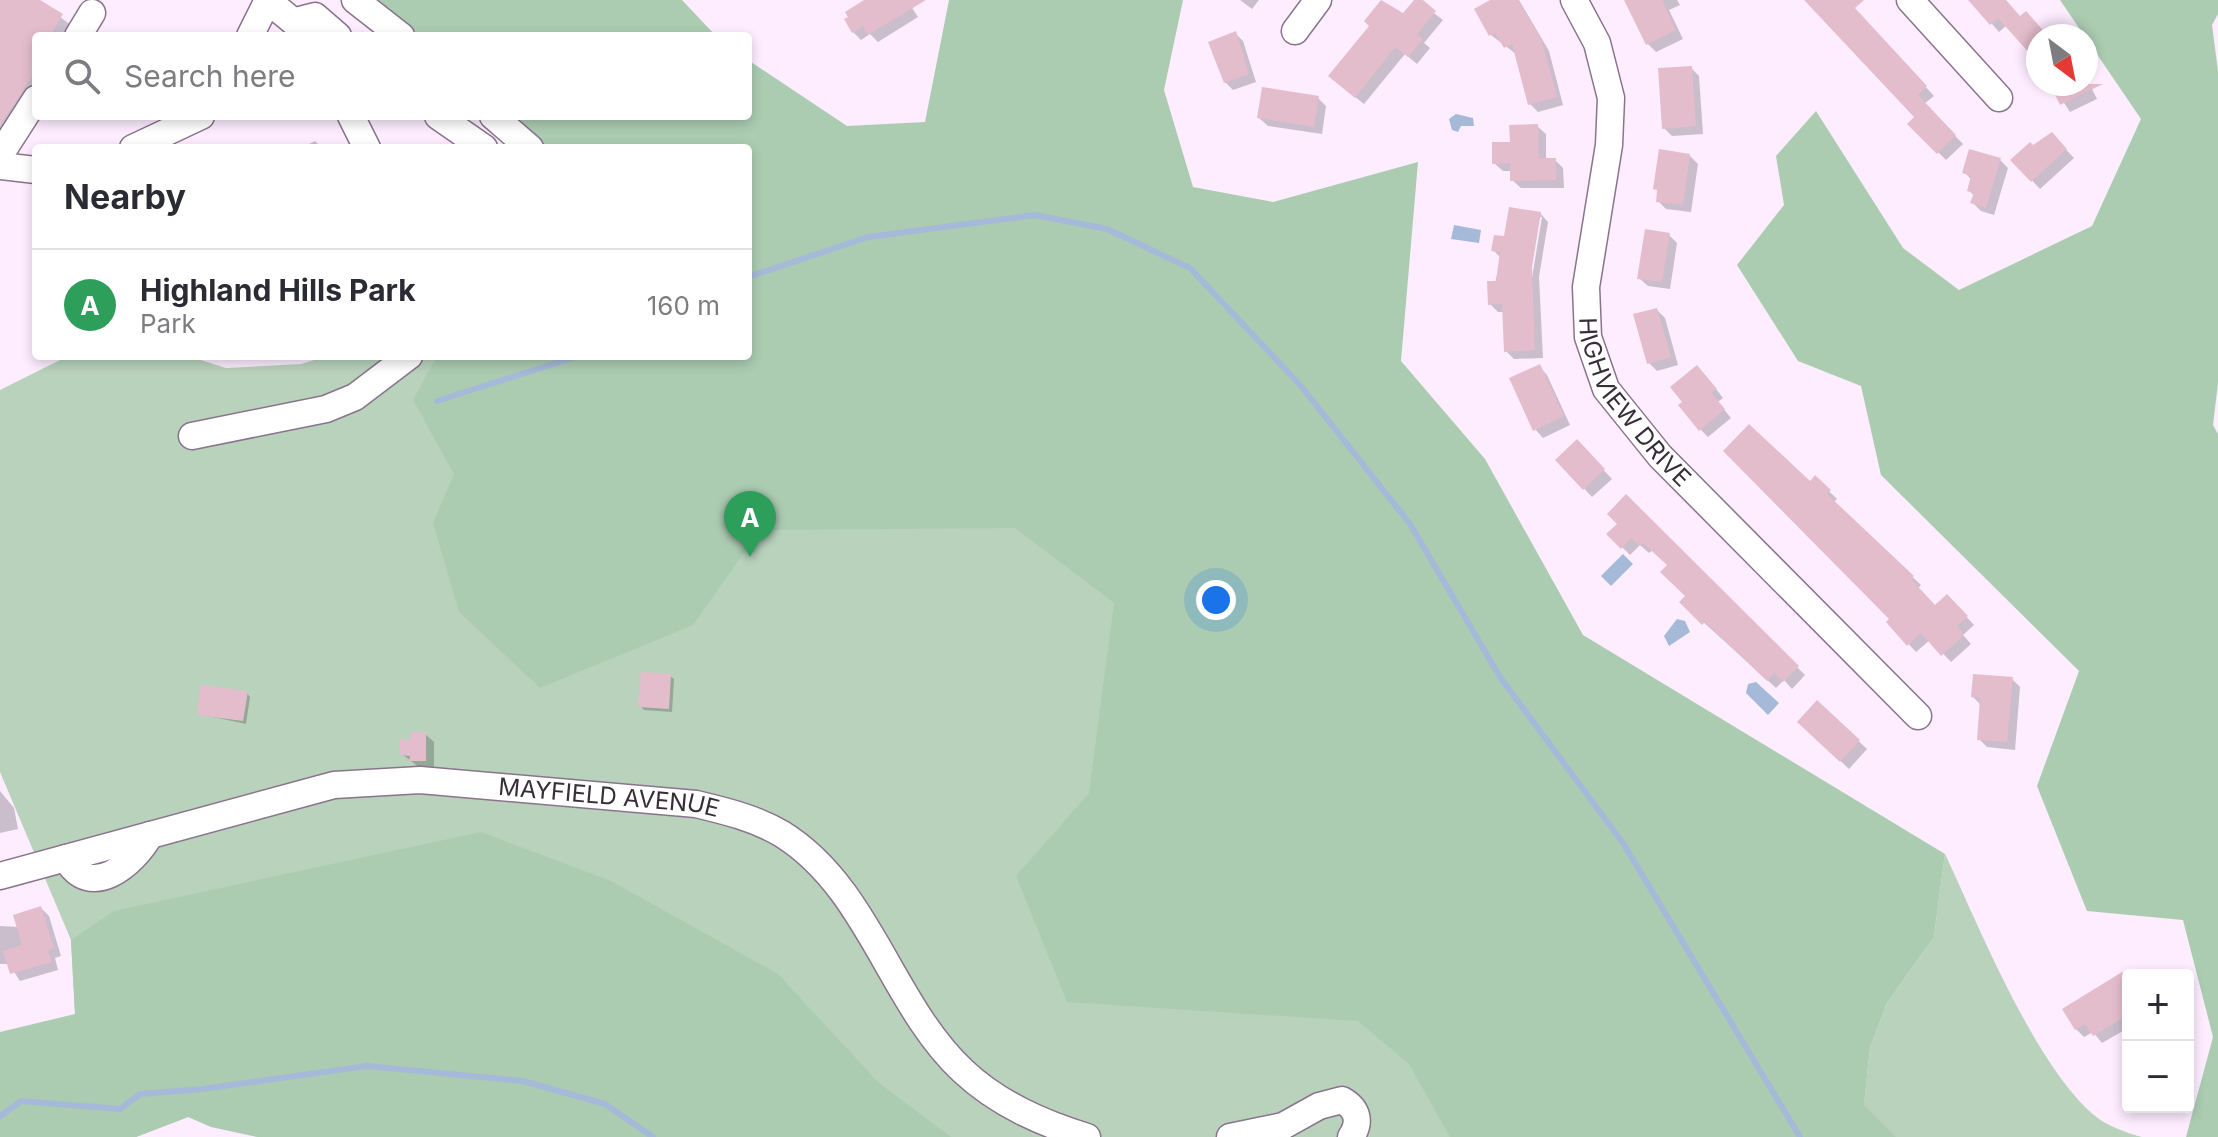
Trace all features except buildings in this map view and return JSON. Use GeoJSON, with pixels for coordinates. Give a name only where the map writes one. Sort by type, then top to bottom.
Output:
{"type":"FeatureCollection","features":[{"type":"Feature","properties":{"kind":"street"},"geometry":{"type":"LineString","coordinates":[[252,32],[267,0],[303,28],[315,16],[333,32]]}},
{"type":"Feature","properties":{"kind":"street"},"geometry":{"type":"LineString","coordinates":[[355,0],[396,32]]}},
{"type":"Feature","properties":{"kind":"street"},"geometry":{"type":"LineString","coordinates":[[1295,31],[1318,0]]}},
{"type":"Feature","properties":{"kind":"street","name":"HIGHVIEW DRIVE"},"geometry":{"type":"LineString","coordinates":[[1574,0],[1597,43],[1611,98],[1609,145],[1586,287],[1588,337],[1606,389],[1660,456],[1918,716]]}},
{"type":"Feature","properties":{"kind":"street"},"geometry":{"type":"LineString","coordinates":[[1910,0],[1999,98]]}},
{"type":"Feature","properties":{"kind":"street"},"geometry":{"type":"LineString","coordinates":[[80,32],[92,13]]}},
{"type":"Feature","properties":{"kind":"street"},"geometry":{"type":"LineString","coordinates":[[0,155],[32,105]]}},
{"type":"Feature","properties":{"kind":"street"},"geometry":{"type":"LineString","coordinates":[[142,144],[192,120]]}},
{"type":"Feature","properties":{"kind":"street"},"geometry":{"type":"LineString","coordinates":[[353,120],[365,144]]}},
{"type":"Feature","properties":{"kind":"street"},"geometry":{"type":"LineString","coordinates":[[444,120],[478,144]]}},
{"type":"Feature","properties":{"kind":"street"},"geometry":{"type":"LineString","coordinates":[[498,120],[525,144]]}},
{"type":"Feature","properties":{"kind":"street"},"geometry":{"type":"LineString","coordinates":[[0,166],[32,170]]}},
{"type":"Feature","properties":{"kind":"street"},"geometry":{"type":"LineString","coordinates":[[192,436],[326,409],[355,397],[404,360]]}},
{"type":"Feature","properties":{"kind":"street","name":"MAYFIELD AVENUE"},"geometry":{"type":"LineString","coordinates":[[0,876],[316,788],[420,780],[696,804],[742,816],[782,834],[805,851],[866,928],[920,1019],[964,1072],[1028,1116],[1087,1137]]}},
{"type":"Feature","properties":{"kind":"street"},"geometry":{"type":"LineString","coordinates":[[1230,1137],[1283,1126],[1319,1106],[1342,1100],[1356,1111],[1358,1119],[1351,1137]]}},
{"type":"Feature","properties":{"kind":"street"},"geometry":{"type":"LineString","coordinates":[[1283,1126],[1307,1137]]}},
{"type":"Feature","properties":{"kind":"green space"},"geometry":{"type":"Polygon","coordinates":[[[373,0],[682,0],[712,32],[415,32],[373,0]]]}},
{"type":"Feature","properties":{"kind":"green space"},"geometry":{"type":"Polygon","coordinates":[[[949,0],[1183,0],[1164,90],[1193,187],[1273,202],[1418,162],[1401,361],[1485,459],[1583,635],[1945,854],[1934,937],[1887,1003],[1870,1048],[1864,1105],[1896,1137],[1450,1137],[1409,1064],[1358,1021],[1067,1002],[1016,876],[1089,793],[1114,603],[1015,528],[760,530],[693,625],[540,688],[459,612],[433,523],[454,474],[413,400],[435,360],[752,360],[752,144],[537,144],[511,120],[752,120],[752,63],[847,126],[925,122],[949,0]]]}},
{"type":"Feature","properties":{"kind":"green space"},"geometry":{"type":"Polygon","coordinates":[[[2060,0],[2218,0],[2218,14],[2212,25],[2218,71],[2218,383],[2213,425],[2218,434],[2218,1137],[2186,1137],[2213,1037],[2183,920],[2087,911],[2037,786],[2079,671],[1881,475],[1861,386],[1798,361],[1737,265],[1784,205],[1776,156],[1816,111],[1903,248],[1959,290],[2092,226],[2141,119],[2098,56],[2098,24],[2076,24],[2060,0]]]}},
{"type":"Feature","properties":{"kind":"green space"},"geometry":{"type":"Polygon","coordinates":[[[752,160],[1864,1104],[1870,1048],[1887,1003],[1934,937],[1945,854],[2013,998],[2056,1071],[2079,1100],[2102,1121],[2142,1137],[363,1137],[209,1109],[136,1137],[75,1014],[71,940],[0,772],[0,390],[60,360],[201,360],[226,368],[301,364],[314,360],[752,360],[752,160]]]}},
{"type":"Feature","properties":{"kind":"green space"},"geometry":{"type":"Polygon","coordinates":[[[481,832],[611,881],[778,974],[879,1083],[951,1137],[257,1137],[211,1127],[188,1117],[136,1137],[0,1137],[0,1032],[75,1014],[71,940],[114,911],[481,832]]]}},
{"type":"Feature","properties":{"kind":"water"},"geometry":{"type":"Polygon","coordinates":[[[1456,114],[1473,118],[1474,126],[1461,126],[1458,132],[1452,130],[1449,119],[1456,114]]]}},
{"type":"Feature","properties":{"kind":"water"},"geometry":{"type":"Polygon","coordinates":[[[1454,225],[1481,230],[1479,243],[1451,239],[1454,225]]]}},
{"type":"Feature","properties":{"kind":"water"},"geometry":{"type":"Polygon","coordinates":[[[1623,554],[1633,564],[1611,586],[1601,576],[1623,554]]]}},
{"type":"Feature","properties":{"kind":"water"},"geometry":{"type":"Polygon","coordinates":[[[1677,619],[1685,621],[1690,632],[1669,646],[1664,636],[1677,619]]]}},
{"type":"Feature","properties":{"kind":"water"},"geometry":{"type":"Polygon","coordinates":[[[1756,682],[1779,703],[1768,715],[1746,693],[1748,684],[1756,682]]]}},
{"type":"Feature","properties":{"kind":"waterway"},"geometry":{"type":"LineString","coordinates":[[752,276],[868,237],[1035,215],[1107,229],[1190,268],[1301,386],[1410,524],[1500,677],[1623,843],[1800,1137]]}},
{"type":"Feature","properties":{"kind":"waterway"},"geometry":{"type":"LineString","coordinates":[[437,401],[565,360]]}},
{"type":"Feature","properties":{"kind":"waterway"},"geometry":{"type":"LineString","coordinates":[[0,1116],[21,1101],[120,1109],[140,1094],[202,1089],[367,1066],[523,1081],[605,1104],[653,1137]]}},
{"type":"Feature","properties":{"kind":"place","name":"Highland Hills Park"},"geometry":{"type":"Point","coordinates":[750,557]}}]}
